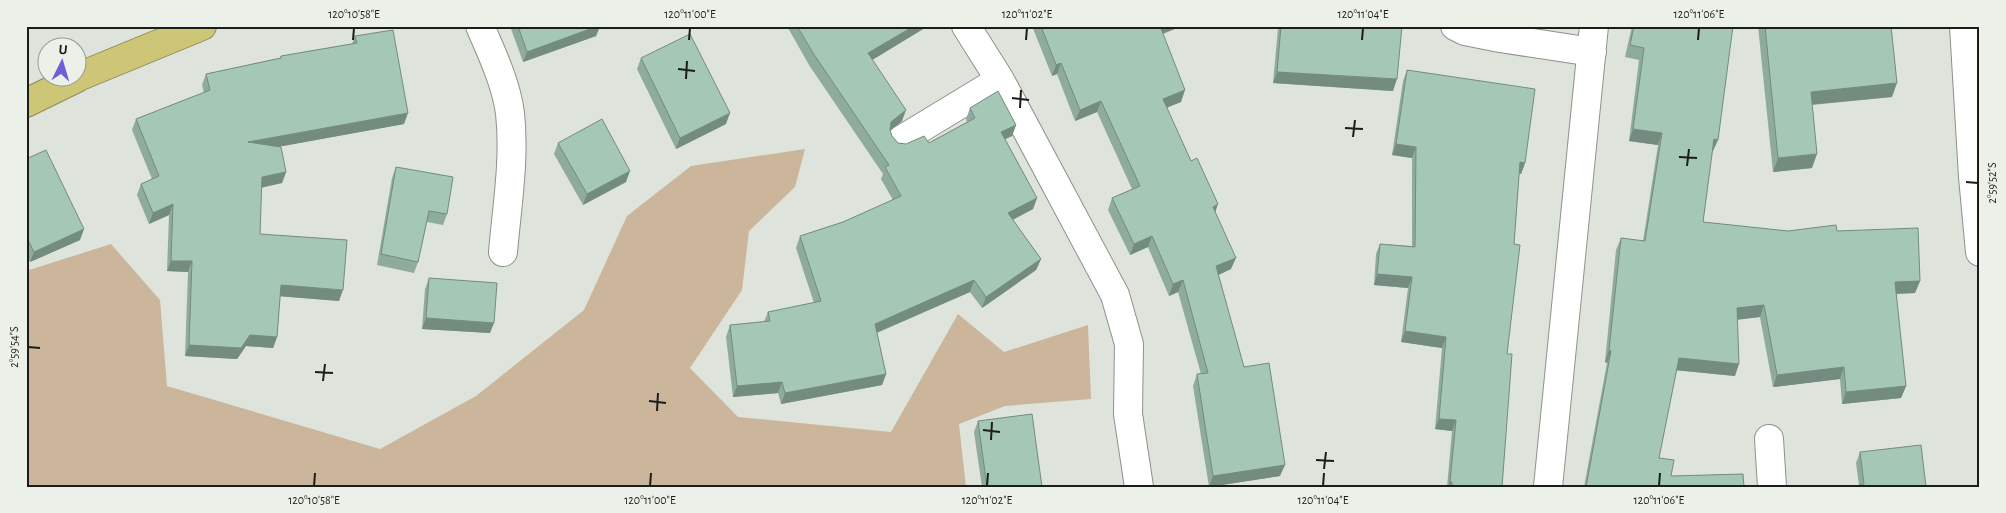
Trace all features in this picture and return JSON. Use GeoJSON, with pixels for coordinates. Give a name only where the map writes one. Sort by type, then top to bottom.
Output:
{"type":"FeatureCollection","features":[{"type":"Feature","properties":{"kind":"highway"},"geometry":{"type":"LineString","coordinates":[[88,73],[202,26]]}},
{"type":"Feature","properties":{"kind":"highway"},"geometry":{"type":"LineString","coordinates":[[26,103],[55,88]]}},
{"type":"Feature","properties":{"kind":"street"},"geometry":{"type":"LineString","coordinates":[[480,26],[501,78],[510,113],[511,162],[504,252]]}},
{"type":"Feature","properties":{"kind":"street"},"geometry":{"type":"LineString","coordinates":[[966,26],[1000,80],[1115,295],[1129,344],[1128,414],[1139,487]]}},
{"type":"Feature","properties":{"kind":"street"},"geometry":{"type":"LineString","coordinates":[[1455,26],[1465,31],[1491,36],[1593,39],[1548,487]]}},
{"type":"Feature","properties":{"kind":"street"},"geometry":{"type":"LineString","coordinates":[[1964,26],[1980,252]]}},
{"type":"Feature","properties":{"kind":"street"},"geometry":{"type":"LineString","coordinates":[[901,140],[1000,80]]}},
{"type":"Feature","properties":{"kind":"street"},"geometry":{"type":"LineString","coordinates":[[1769,439],[1772,487]]}},
{"type":"Feature","properties":{"kind":"shaded area"},"geometry":{"type":"Polygon","coordinates":[[[805,149],[795,187],[749,231],[742,290],[690,368],[738,417],[891,432],[958,314],[1004,352],[1088,325],[1091,399],[1005,406],[959,424],[966,487],[26,487],[26,271],[111,244],[160,300],[167,386],[380,449],[476,396],[584,310],[627,216],[691,166],[805,149]]]}},
{"type":"Feature","properties":{"kind":"building"},"geometry":{"type":"Polygon","coordinates":[[[518,26],[598,26],[527,52],[518,26]]]}},
{"type":"Feature","properties":{"kind":"building"},"geometry":{"type":"Polygon","coordinates":[[[797,26],[914,26],[868,53],[906,110],[891,122],[890,130],[892,136],[898,143],[906,144],[924,136],[929,143],[975,118],[970,108],[998,91],[1016,125],[1001,132],[1037,198],[1008,213],[1041,259],[986,297],[974,280],[875,324],[886,374],[785,393],[782,382],[737,386],[730,325],[770,321],[768,312],[821,301],[800,236],[843,222],[901,196],[885,167],[889,165],[813,53],[797,26]]]}},
{"type":"Feature","properties":{"kind":"building"},"geometry":{"type":"Polygon","coordinates":[[[1041,26],[1160,26],[1185,90],[1163,99],[1191,161],[1197,158],[1218,204],[1213,207],[1236,258],[1216,266],[1244,367],[1269,363],[1285,465],[1213,476],[1197,374],[1208,373],[1183,280],[1173,284],[1152,236],[1134,244],[1112,198],[1140,186],[1101,101],[1080,110],[1061,63],[1056,65],[1041,26]]]}},
{"type":"Feature","properties":{"kind":"building"},"geometry":{"type":"Polygon","coordinates":[[[1281,26],[1402,26],[1397,79],[1277,72],[1281,26]]]}},
{"type":"Feature","properties":{"kind":"building"},"geometry":{"type":"Polygon","coordinates":[[[1634,26],[1733,26],[1718,140],[1714,139],[1703,222],[1788,231],[1836,225],[1837,231],[1918,228],[1920,281],[1895,282],[1906,386],[1846,392],[1844,367],[1777,375],[1764,305],[1737,308],[1739,364],[1679,358],[1659,458],[1674,460],[1671,476],[1743,474],[1744,487],[1586,487],[1611,351],[1609,350],[1621,238],[1645,241],[1662,133],[1633,129],[1644,48],[1630,45],[1634,26]]]}},
{"type":"Feature","properties":{"kind":"building"},"geometry":{"type":"Polygon","coordinates":[[[1765,26],[1891,26],[1897,83],[1811,92],[1817,154],[1778,158],[1765,26]]]}},
{"type":"Feature","properties":{"kind":"building"},"geometry":{"type":"Polygon","coordinates":[[[393,30],[408,113],[248,142],[281,147],[286,172],[262,177],[260,234],[347,240],[343,290],[281,285],[277,337],[250,335],[241,348],[189,345],[192,261],[171,261],[173,204],[153,213],[141,184],[159,176],[136,119],[210,90],[206,74],[281,58],[281,56],[357,43],[355,36],[393,30]]]}},
{"type":"Feature","properties":{"kind":"building"},"geometry":{"type":"Polygon","coordinates":[[[690,34],[730,113],[680,138],[641,58],[690,34]]]}},
{"type":"Feature","properties":{"kind":"building"},"geometry":{"type":"Polygon","coordinates":[[[1407,70],[1535,89],[1525,163],[1520,162],[1514,244],[1520,245],[1507,354],[1512,354],[1502,487],[1452,487],[1452,482],[1450,482],[1456,420],[1439,419],[1446,337],[1405,331],[1412,277],[1377,274],[1380,244],[1415,247],[1416,147],[1396,144],[1407,70]]]}},
{"type":"Feature","properties":{"kind":"building"},"geometry":{"type":"Polygon","coordinates":[[[602,119],[630,171],[587,194],[558,143],[602,119]]]}},
{"type":"Feature","properties":{"kind":"building"},"geometry":{"type":"Polygon","coordinates":[[[46,150],[84,229],[34,252],[26,236],[26,159],[46,150]]]}},
{"type":"Feature","properties":{"kind":"building"},"geometry":{"type":"Polygon","coordinates":[[[396,167],[453,177],[447,214],[429,211],[418,262],[381,254],[396,167]]]}},
{"type":"Feature","properties":{"kind":"building"},"geometry":{"type":"Polygon","coordinates":[[[429,278],[497,283],[494,323],[426,318],[429,278]]]}},
{"type":"Feature","properties":{"kind":"building"},"geometry":{"type":"Polygon","coordinates":[[[1032,414],[1042,487],[987,487],[978,421],[1032,414]]]}},
{"type":"Feature","properties":{"kind":"building"},"geometry":{"type":"Polygon","coordinates":[[[1921,445],[1926,487],[1852,487],[1864,484],[1860,452],[1921,445]]]}}]}
